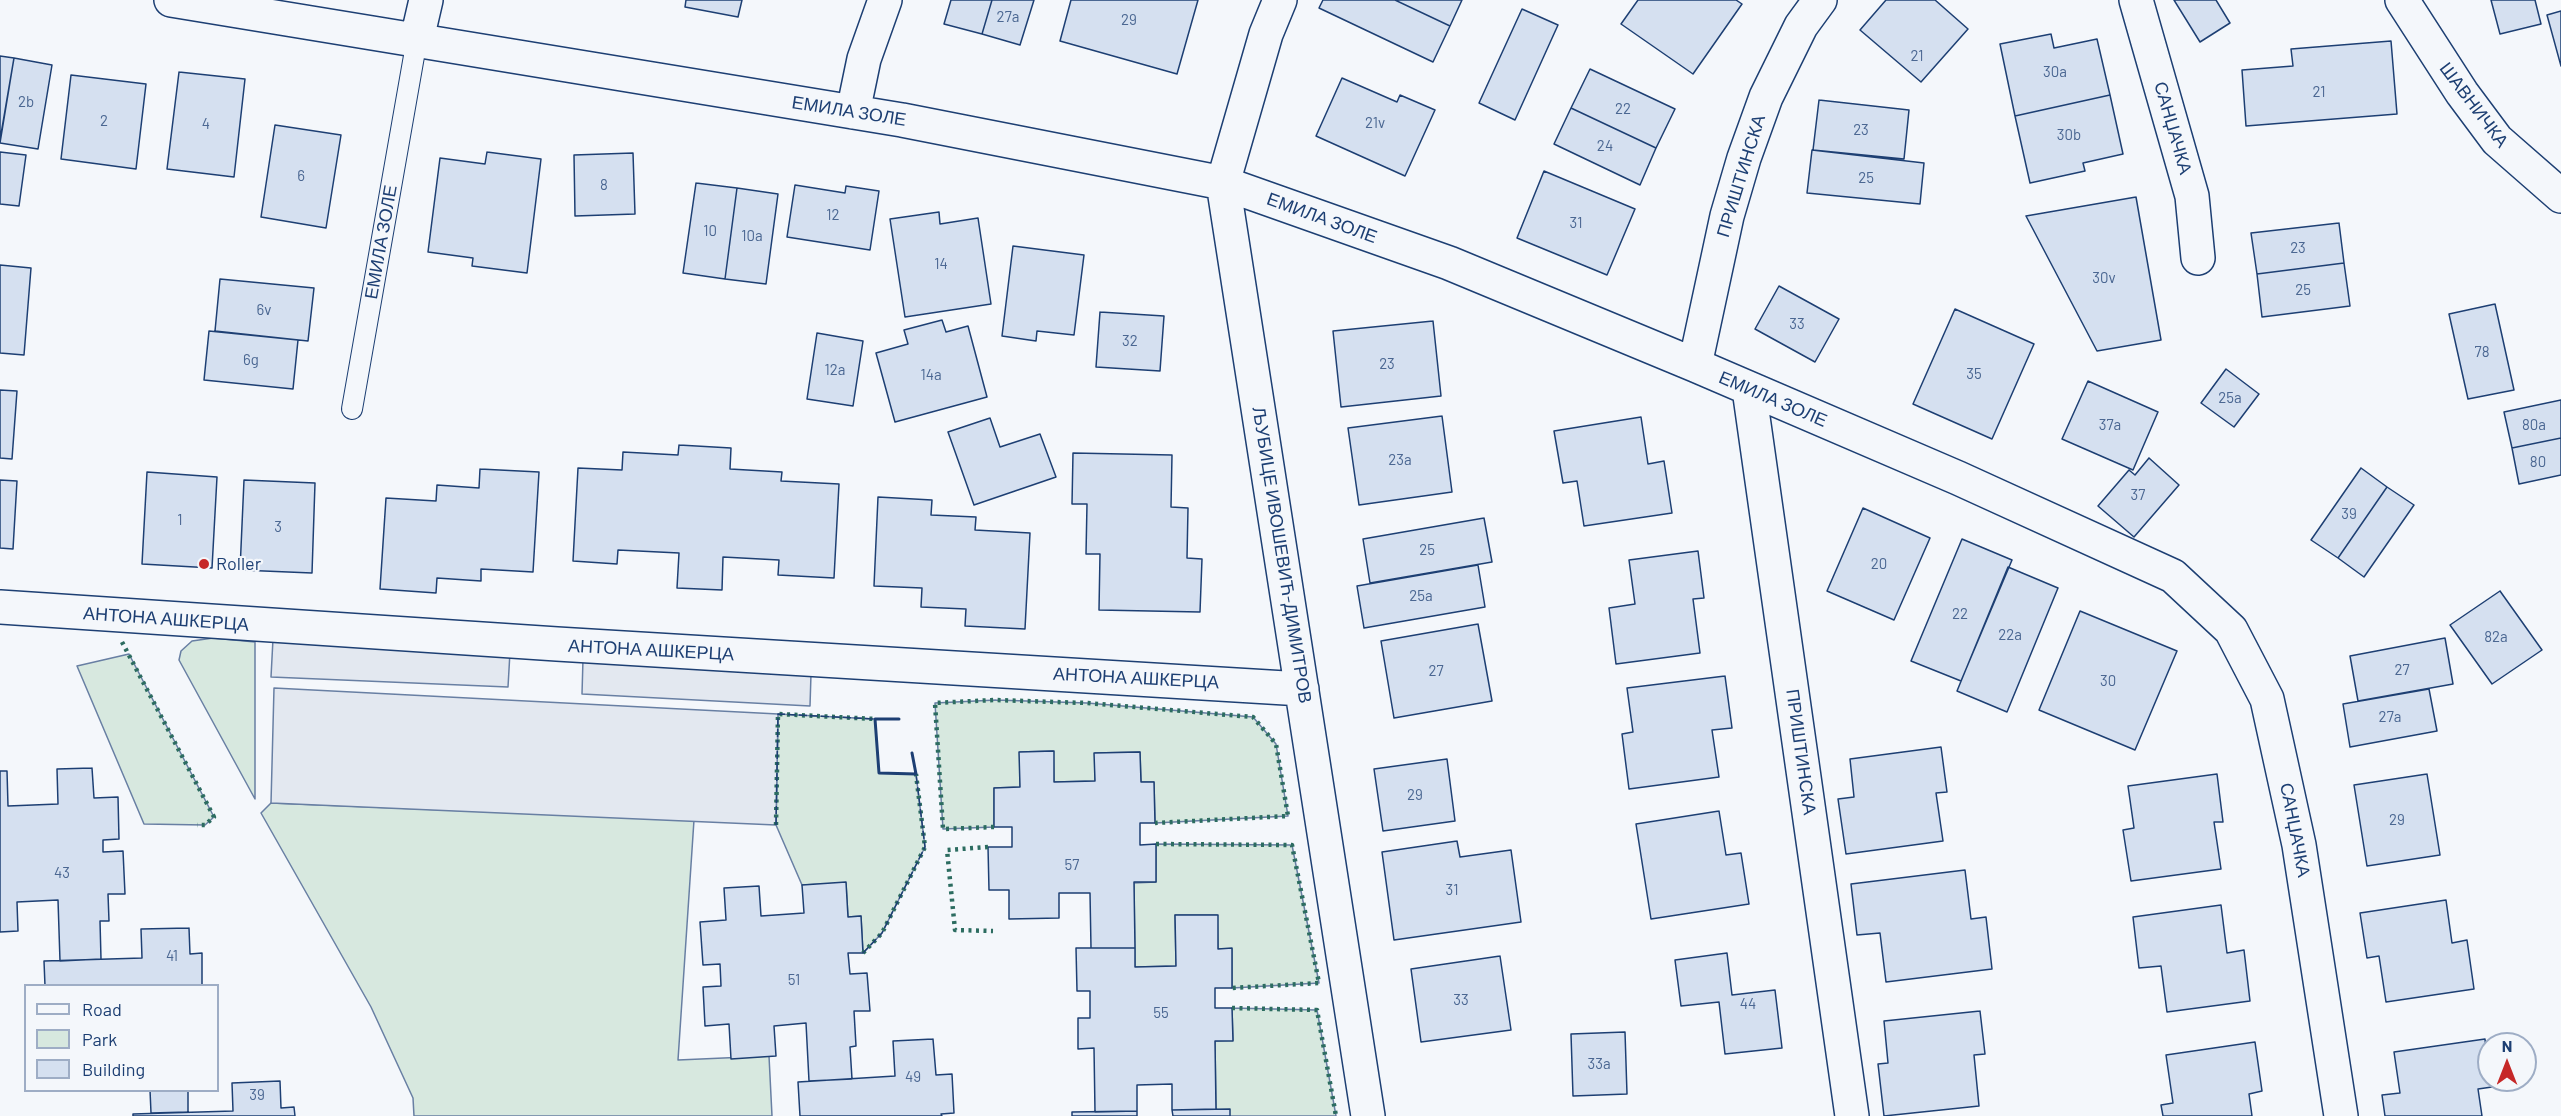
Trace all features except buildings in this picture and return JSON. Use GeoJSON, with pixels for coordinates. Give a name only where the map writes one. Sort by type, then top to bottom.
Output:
{"type":"FeatureCollection","features":[{"type":"Feature","properties":{"kind":"street","name":"ЕМИЛА ЗОЛЕ"},"geometry":{"type":"LineString","coordinates":[[171,0],[853,112],[1223,183],[1449,264],[1695,365],[1958,478],[2174,576]]}},
{"type":"Feature","properties":{"kind":"street"},"geometry":{"type":"LineString","coordinates":[[417,39],[426,0]]}},
{"type":"Feature","properties":{"kind":"street"},"geometry":{"type":"LineString","coordinates":[[853,112],[864,59],[885,0]]}},
{"type":"Feature","properties":{"kind":"street","name":"ЉУБИЦЕ ИВОШЕВИЋ-ДИМИТРОВ"},"geometry":{"type":"LineString","coordinates":[[1280,0],[1266,34],[1223,183],[1368,1116]]}},
{"type":"Feature","properties":{"kind":"street","name":"ПРИШТИНСКА"},"geometry":{"type":"LineString","coordinates":[[1695,365],[1727,216],[1744,158],[1766,97],[1801,26],[1820,0]]}},
{"type":"Feature","properties":{"kind":"street","name":"САНЏАЧКА"},"geometry":{"type":"LineString","coordinates":[[2136,0],[2192,196],[2198,258]]}},
{"type":"Feature","properties":{"kind":"street","name":"ШАВНИЧКА"},"geometry":{"type":"LineString","coordinates":[[2402,0],[2462,93],[2497,140],[2561,196]]}},
{"type":"Feature","properties":{"kind":"street","name":"ПРИШТИНСКА"},"geometry":{"type":"LineString","coordinates":[[1749,389],[1852,1116]]}},
{"type":"Feature","properties":{"kind":"street","name":"САНЏАЧКА"},"geometry":{"type":"LineString","coordinates":[[2174,576],[2231,630],[2267,699],[2299,845],[2341,1116]]}},
{"type":"Feature","properties":{"kind":"street","name":"АНТОНА АШКЕРЦА"},"geometry":{"type":"LineString","coordinates":[[0,607],[557,644],[1302,688]]}},
{"type":"Feature","properties":{"kind":"lane","name":"ЕМИЛА ЗОЛЕ"},"geometry":{"type":"LineString","coordinates":[[352,409],[417,39]]}},
{"type":"Feature","properties":{"kind":"green space"},"geometry":{"type":"Polygon","coordinates":[[[213,638],[255,642],[255,799],[179,660],[181,651],[192,641],[213,638]]]}},
{"type":"Feature","properties":{"kind":"green space"},"geometry":{"type":"Polygon","coordinates":[[[129,654],[214,817],[205,825],[144,824],[77,666],[129,654]]]}},
{"type":"Feature","properties":{"kind":"green space"},"geometry":{"type":"Polygon","coordinates":[[[996,700],[1087,703],[1253,717],[1276,744],[1288,816],[1155,823],[1154,782],[1141,782],[1140,752],[1095,753],[1095,781],[1054,782],[1053,751],[1020,752],[1020,787],[994,788],[994,827],[943,829],[935,703],[996,700]]]}},
{"type":"Feature","properties":{"kind":"green space"},"geometry":{"type":"Polygon","coordinates":[[[778,714],[875,719],[879,773],[916,774],[925,847],[882,933],[863,953],[861,916],[848,917],[846,883],[802,885],[776,825],[778,714]]]}},
{"type":"Feature","properties":{"kind":"green space"},"geometry":{"type":"Polygon","coordinates":[[[271,803],[694,820],[678,1060],[769,1056],[772,1116],[414,1116],[413,1098],[371,1007],[261,813],[271,803]]]}},
{"type":"Feature","properties":{"kind":"green space"},"geometry":{"type":"Polygon","coordinates":[[[1156,844],[1292,845],[1319,983],[1232,988],[1232,949],[1218,949],[1217,915],[1175,915],[1176,966],[1135,967],[1134,883],[1156,882],[1156,844]]]}},
{"type":"Feature","properties":{"kind":"green space"},"geometry":{"type":"Polygon","coordinates":[[[1232,1008],[1317,1010],[1336,1116],[1230,1116],[1216,1109],[1215,1041],[1233,1040],[1232,1008]]]}},
{"type":"Feature","properties":{"kind":"shaded area"},"geometry":{"type":"Polygon","coordinates":[[[273,639],[510,652],[508,687],[271,677],[273,639]]]}},
{"type":"Feature","properties":{"kind":"shaded area"},"geometry":{"type":"Polygon","coordinates":[[[583,659],[811,674],[810,706],[582,694],[583,659]]]}},
{"type":"Feature","properties":{"kind":"shaded area"},"geometry":{"type":"Polygon","coordinates":[[[274,688],[778,714],[776,825],[271,803],[274,688]]]}},
{"type":"Feature","properties":{"kind":"hedge"},"geometry":{"type":"LineString","coordinates":[[122,642],[214,817],[205,825],[197,825]]}},
{"type":"Feature","properties":{"kind":"hedge"},"geometry":{"type":"LineString","coordinates":[[994,827],[943,829],[935,703],[995,700],[1087,703],[1253,717],[1276,744],[1288,816],[1155,823]]}},
{"type":"Feature","properties":{"kind":"hedge"},"geometry":{"type":"LineString","coordinates":[[776,825],[778,714],[875,719]]}},
{"type":"Feature","properties":{"kind":"hedge"},"geometry":{"type":"LineString","coordinates":[[863,953],[882,933],[925,847],[916,774]]}},
{"type":"Feature","properties":{"kind":"hedge"},"geometry":{"type":"LineString","coordinates":[[1156,844],[1292,845],[1319,983],[1232,988]]}},
{"type":"Feature","properties":{"kind":"hedge"},"geometry":{"type":"LineString","coordinates":[[988,847],[947,850],[955,930],[993,931]]}},
{"type":"Feature","properties":{"kind":"hedge"},"geometry":{"type":"LineString","coordinates":[[1232,1008],[1317,1010],[1336,1116]]}},
{"type":"Feature","properties":{"kind":"fence"},"geometry":{"type":"LineString","coordinates":[[776,825],[778,714],[875,719]]}},
{"type":"Feature","properties":{"kind":"fence"},"geometry":{"type":"LineString","coordinates":[[863,953],[882,933],[925,847],[916,774]]}},
{"type":"Feature","properties":{"kind":"wall"},"geometry":{"type":"LineString","coordinates":[[899,719],[875,719],[879,773],[916,774],[912,753]]}},
{"type":"Feature","properties":{"kind":"place","name":"Roller"},"geometry":{"type":"Point","coordinates":[204,564]}}]}
